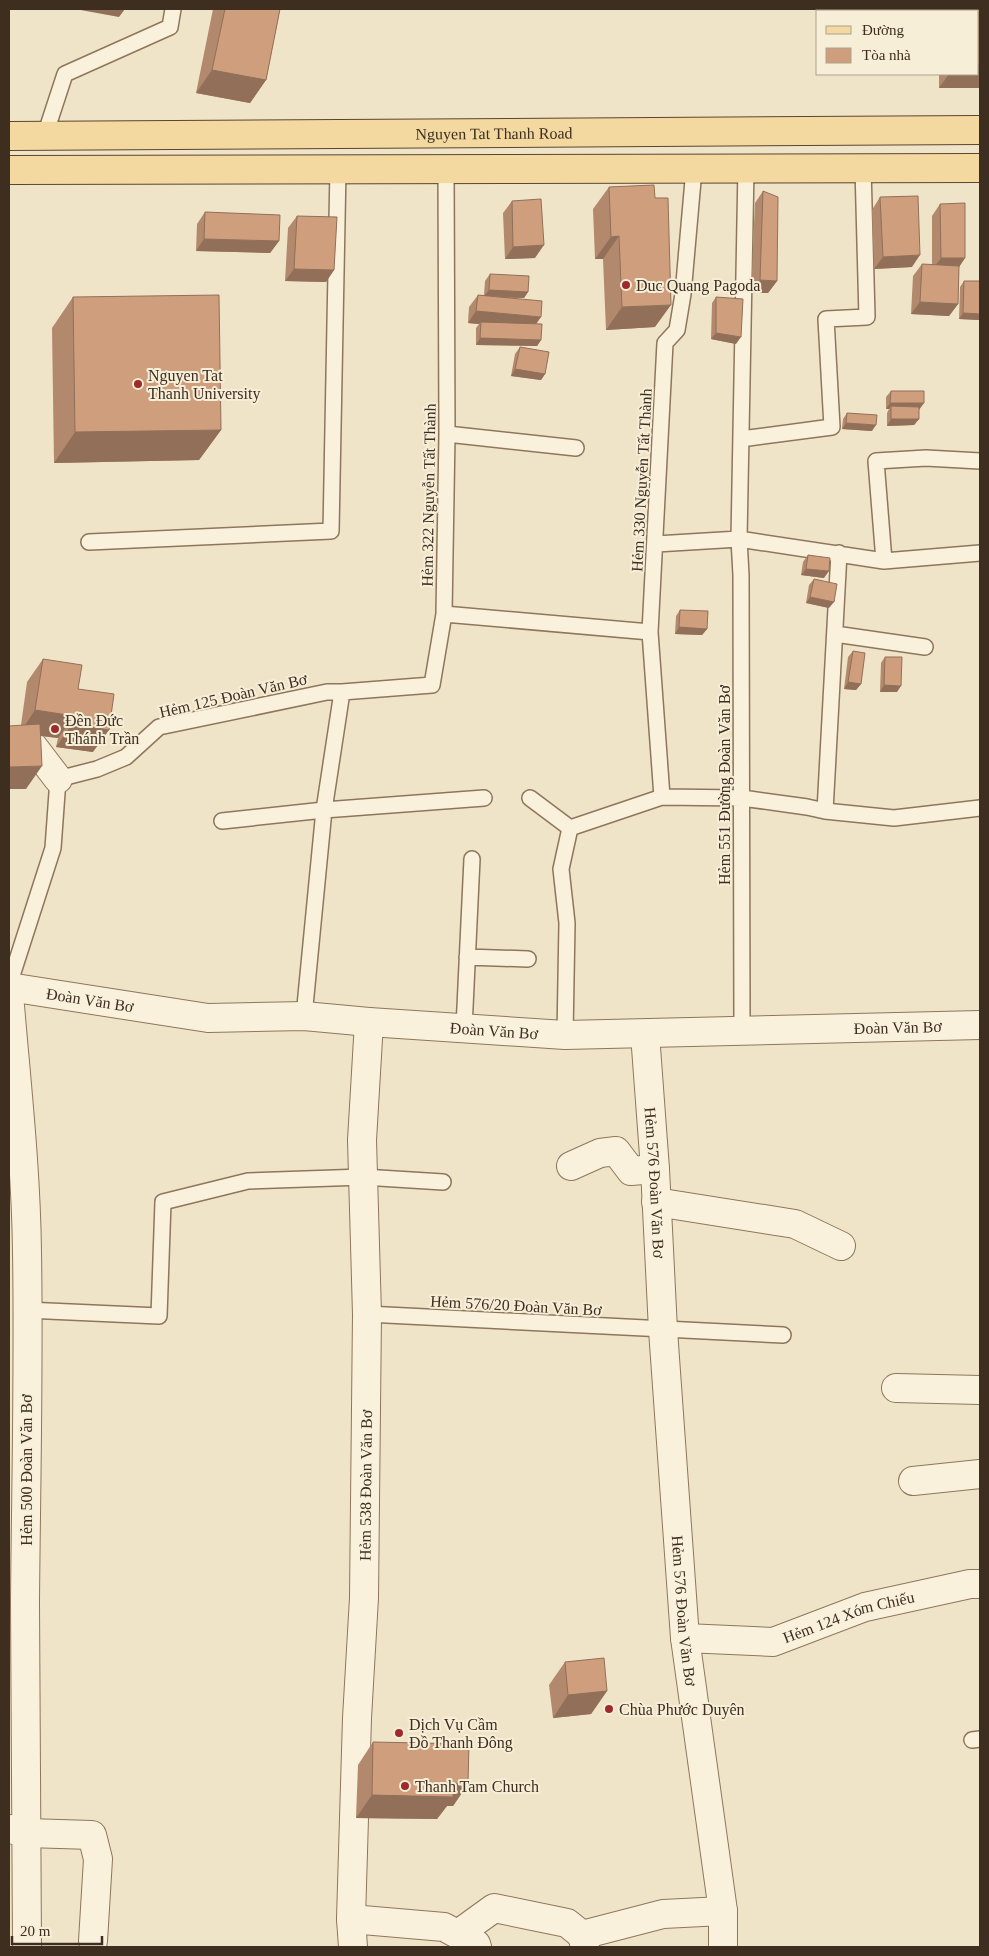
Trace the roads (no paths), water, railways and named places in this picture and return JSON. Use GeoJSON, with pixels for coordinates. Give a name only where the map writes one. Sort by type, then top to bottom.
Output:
{"type":"FeatureCollection","features":[{"type":"Feature","properties":{"kind":"main road","name":"Nguyen Tat Thanh Road"},"geometry":{"type":"LineString","coordinates":[[9,136],[980,130]]}},
{"type":"Feature","properties":{"kind":"main road"},"geometry":{"type":"LineString","coordinates":[[9,170],[980,168]]}},
{"type":"Feature","properties":{"kind":"street"},"geometry":{"type":"LineString","coordinates":[[9,742],[29,741],[58,779]]}},
{"type":"Feature","properties":{"kind":"street","name":"Đoàn Văn Bơ"},"geometry":{"type":"LineString","coordinates":[[9,986],[208,1018],[304,1016],[565,1035],[980,1025]]}},
{"type":"Feature","properties":{"kind":"street","name":"Hẻm 500 Đoàn Văn Bơ"},"geometry":{"type":"LineString","coordinates":[[9,994],[20,1124],[27,1251],[28,1461],[18,1831],[27,1947]]}},
{"type":"Feature","properties":{"kind":"street","name":"Hẻm 538 Đoàn Văn Bơ"},"geometry":{"type":"LineString","coordinates":[[353,1947],[351,1919],[357,1718],[364,1598],[367,1314],[362,1140],[369,1022]]}},
{"type":"Feature","properties":{"kind":"street","name":"Hẻm 576 Đoàn Văn Bơ"},"geometry":{"type":"LineString","coordinates":[[645,1034],[655,1169],[663,1330],[685,1638],[723,1911],[723,1947]]}},
{"type":"Feature","properties":{"kind":"street"},"geometry":{"type":"LineString","coordinates":[[571,1166],[600,1153],[616,1151],[631,1171],[655,1169]]}},
{"type":"Feature","properties":{"kind":"street"},"geometry":{"type":"LineString","coordinates":[[656,1202],[795,1224],[841,1246]]}},
{"type":"Feature","properties":{"kind":"street"},"geometry":{"type":"LineString","coordinates":[[896,1388],[980,1390]]}},
{"type":"Feature","properties":{"kind":"street"},"geometry":{"type":"LineString","coordinates":[[913,1481],[980,1474]]}},
{"type":"Feature","properties":{"kind":"street","name":"Hẻm 124 Xóm Chiếu"},"geometry":{"type":"LineString","coordinates":[[685,1638],[773,1642],[865,1607],[970,1584],[980,1584]]}},
{"type":"Feature","properties":{"kind":"street"},"geometry":{"type":"LineString","coordinates":[[18,1831],[92,1836],[98,1859],[93,1941]]}},
{"type":"Feature","properties":{"kind":"street"},"geometry":{"type":"LineString","coordinates":[[351,1919],[444,1927],[468,1941],[494,1908],[567,1923],[584,1941],[663,1914],[723,1911]]}},
{"type":"Feature","properties":{"kind":"lane"},"geometry":{"type":"LineString","coordinates":[[45,136],[65,74],[170,27],[173,9]]}},
{"type":"Feature","properties":{"kind":"lane","name":"Hẻm 330 Nguyễn Tất Thành"},"geometry":{"type":"LineString","coordinates":[[662,797],[650,632],[665,343],[677,330],[683,294],[694,168]]}},
{"type":"Feature","properties":{"kind":"lane","name":"Hẻm 551 Đường Đoàn Văn Bơ"},"geometry":{"type":"LineString","coordinates":[[742,1031],[741,575],[739,539],[746,168]]}},
{"type":"Feature","properties":{"kind":"lane"},"geometry":{"type":"LineString","coordinates":[[741,439],[832,427],[826,319],[867,317],[863,168]]}},
{"type":"Feature","properties":{"kind":"lane"},"geometry":{"type":"LineString","coordinates":[[88,542],[331,531],[338,169]]}},
{"type":"Feature","properties":{"kind":"lane","name":"Hẻm 322 Nguyễn Tất Thành"},"geometry":{"type":"LineString","coordinates":[[432,685],[444,614],[447,434],[446,169]]}},
{"type":"Feature","properties":{"kind":"lane"},"geometry":{"type":"LineString","coordinates":[[447,434],[576,448]]}},
{"type":"Feature","properties":{"kind":"lane"},"geometry":{"type":"LineString","coordinates":[[884,561],[876,461],[926,458],[980,461]]}},
{"type":"Feature","properties":{"kind":"lane"},"geometry":{"type":"LineString","coordinates":[[656,544],[739,539],[884,561],[980,553]]}},
{"type":"Feature","properties":{"kind":"lane"},"geometry":{"type":"LineString","coordinates":[[825,811],[839,554]]}},
{"type":"Feature","properties":{"kind":"lane"},"geometry":{"type":"LineString","coordinates":[[444,614],[650,632]]}},
{"type":"Feature","properties":{"kind":"lane"},"geometry":{"type":"LineString","coordinates":[[835,634],[924,647]]}},
{"type":"Feature","properties":{"kind":"lane","name":"Hẻm 125 Đoàn Văn Bơ"},"geometry":{"type":"LineString","coordinates":[[58,779],[96,770],[126,757],[159,727],[327,692],[432,685]]}},
{"type":"Feature","properties":{"kind":"lane"},"geometry":{"type":"LineString","coordinates":[[304,1016],[324,810],[342,692]]}},
{"type":"Feature","properties":{"kind":"lane"},"geometry":{"type":"LineString","coordinates":[[9,986],[53,848],[58,779]]}},
{"type":"Feature","properties":{"kind":"lane"},"geometry":{"type":"LineString","coordinates":[[570,828],[662,797],[742,798],[825,811],[894,818],[980,808]]}},
{"type":"Feature","properties":{"kind":"lane"},"geometry":{"type":"LineString","coordinates":[[222,821],[324,810],[484,798]]}},
{"type":"Feature","properties":{"kind":"lane"},"geometry":{"type":"LineString","coordinates":[[530,798],[570,828]]}},
{"type":"Feature","properties":{"kind":"lane"},"geometry":{"type":"LineString","coordinates":[[565,1035],[567,923],[561,869],[570,828]]}},
{"type":"Feature","properties":{"kind":"lane"},"geometry":{"type":"LineString","coordinates":[[464,1028],[472,859]]}},
{"type":"Feature","properties":{"kind":"lane"},"geometry":{"type":"LineString","coordinates":[[467,957],[528,959]]}},
{"type":"Feature","properties":{"kind":"lane"},"geometry":{"type":"LineString","coordinates":[[26,1310],[159,1316],[164,1202],[248,1181],[363,1177],[443,1182]]}},
{"type":"Feature","properties":{"kind":"lane","name":"Hẻm 576/20 Đoàn Văn Bơ"},"geometry":{"type":"LineString","coordinates":[[367,1314],[663,1330]]}},
{"type":"Feature","properties":{"kind":"lane"},"geometry":{"type":"LineString","coordinates":[[663,1330],[783,1335]]}},
{"type":"Feature","properties":{"kind":"place","name":"Duc Quang Pagoda"},"geometry":{"type":"Point","coordinates":[626,285]}},
{"type":"Feature","properties":{"kind":"place","name":"Nguyen Tat Thanh University"},"geometry":{"type":"Point","coordinates":[138,384]}},
{"type":"Feature","properties":{"kind":"place","name":"Đền Đức Thánh Trần"},"geometry":{"type":"Point","coordinates":[55,729]}},
{"type":"Feature","properties":{"kind":"place","name":"Chùa Phước Duyên"},"geometry":{"type":"Point","coordinates":[609,1709]}},
{"type":"Feature","properties":{"kind":"place","name":"Dịch Vụ Cầm Đồ Thanh Đông"},"geometry":{"type":"Point","coordinates":[399,1733]}},
{"type":"Feature","properties":{"kind":"place","name":"Thanh Tam Church"},"geometry":{"type":"Point","coordinates":[405,1786]}}]}
